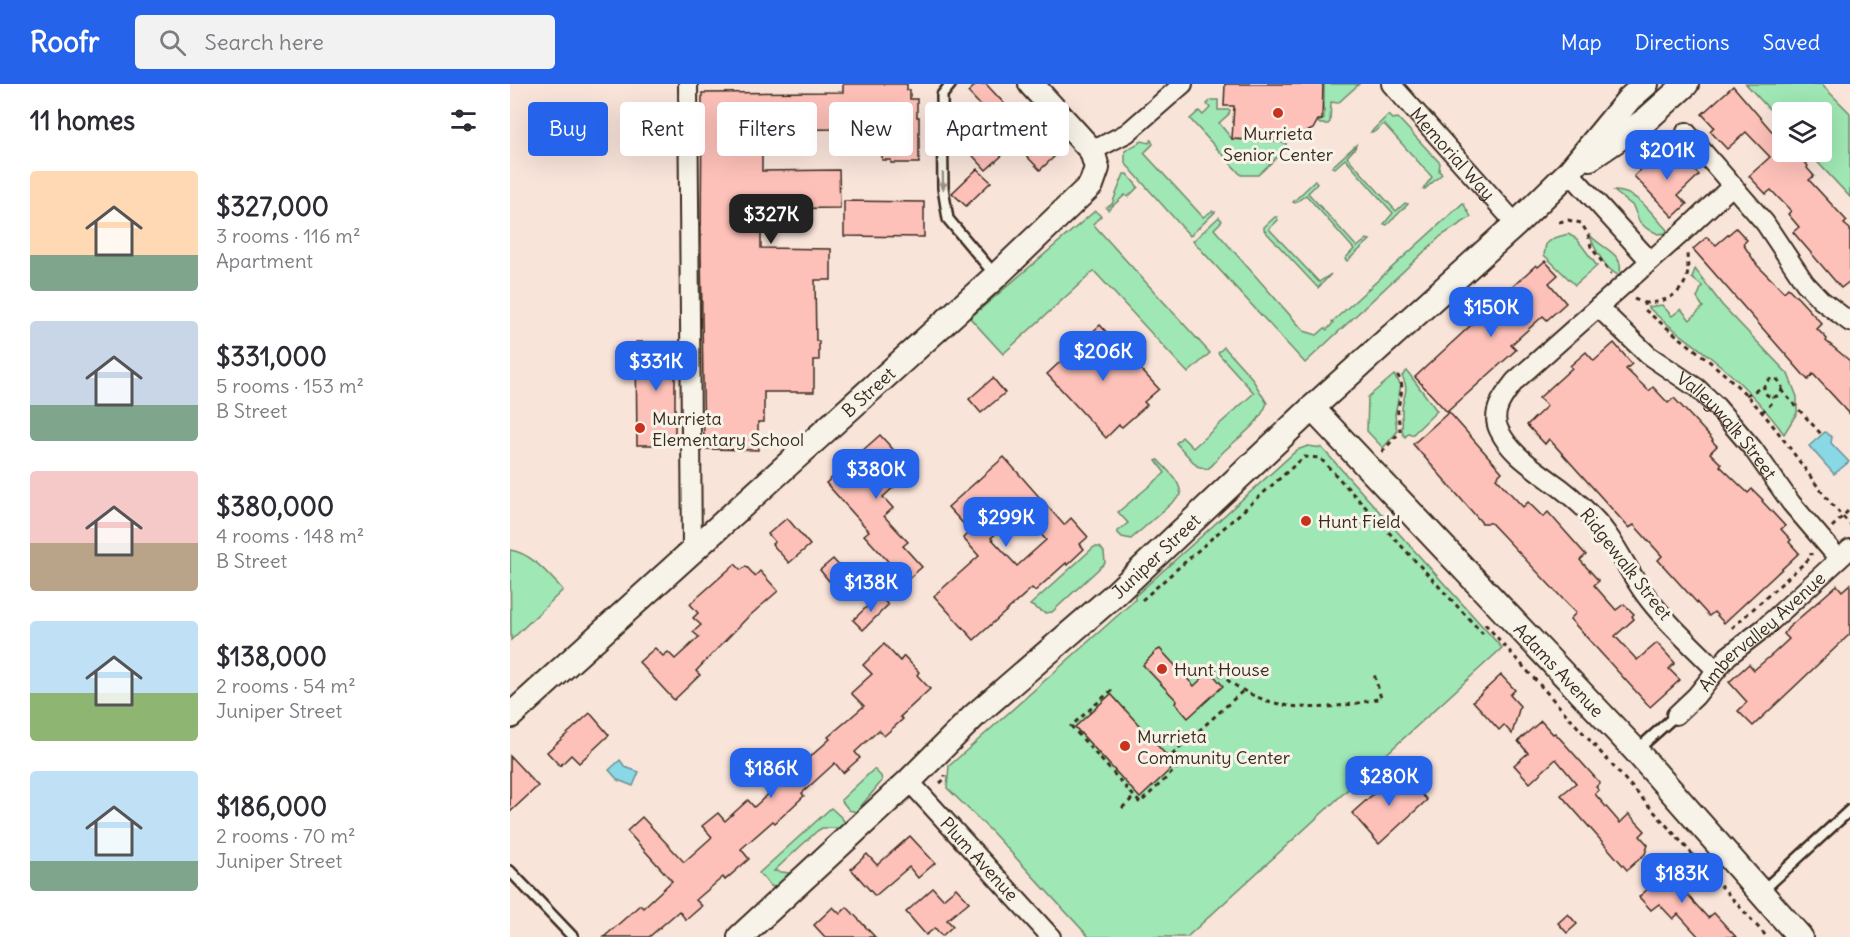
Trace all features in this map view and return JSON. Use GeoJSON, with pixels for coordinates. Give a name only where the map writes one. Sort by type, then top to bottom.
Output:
{"type":"FeatureCollection","features":[{"type":"Feature","properties":{"kind":"street"},"geometry":{"type":"LineString","coordinates":[[688,84],[692,550]]}},
{"type":"Feature","properties":{"kind":"street"},"geometry":{"type":"LineString","coordinates":[[1030,84],[1092,151],[1127,133],[1183,84]]}},
{"type":"Feature","properties":{"kind":"street","name":"Memorial Way"},"geometry":{"type":"LineString","coordinates":[[1391,84],[1516,224]]}},
{"type":"Feature","properties":{"kind":"street","name":"Juniper Street"},"geometry":{"type":"LineString","coordinates":[[740,937],[909,781],[974,716],[1113,596],[1312,408],[1516,224],[1569,172],[1629,99],[1646,84]]}},
{"type":"Feature","properties":{"kind":"street","name":"Juniper Street"},"geometry":{"type":"LineString","coordinates":[[1569,172],[1646,120],[1686,84]]}},
{"type":"Feature","properties":{"kind":"street"},"geometry":{"type":"LineString","coordinates":[[1686,132],[1765,223],[1805,283],[1821,300],[1850,322]]}},
{"type":"Feature","properties":{"kind":"street","name":"B Street"},"geometry":{"type":"LineString","coordinates":[[510,716],[996,276],[1091,185],[1097,168],[1092,151]]}},
{"type":"Feature","properties":{"kind":"street"},"geometry":{"type":"LineString","coordinates":[[1569,172],[1650,261]]}},
{"type":"Feature","properties":{"kind":"street","name":"Ridgewalk Street"},"geometry":{"type":"LineString","coordinates":[[1716,670],[1652,604],[1594,518],[1551,481],[1527,465],[1509,445],[1497,429],[1496,411],[1503,396],[1515,381],[1598,307],[1626,292],[1650,261],[1733,185]]}},
{"type":"Feature","properties":{"kind":"street","name":"Valleywalk Street"},"geometry":{"type":"LineString","coordinates":[[1598,307],[1648,355],[1697,388],[1716,406],[1753,449],[1791,503],[1844,554]]}},
{"type":"Feature","properties":{"kind":"street","name":"Adams Avenue"},"geometry":{"type":"LineString","coordinates":[[1312,408],[1636,751],[1761,892],[1796,935]]}},
{"type":"Feature","properties":{"kind":"street","name":"Ambervalley Avenue"},"geometry":{"type":"LineString","coordinates":[[1676,715],[1696,696],[1728,656],[1764,627],[1844,554]]}},
{"type":"Feature","properties":{"kind":"street","name":"Plum Avenue"},"geometry":{"type":"LineString","coordinates":[[909,781],[1051,937]]}},
{"type":"Feature","properties":{"kind":"lane"},"geometry":{"type":"LineString","coordinates":[[951,84],[942,95],[943,188],[948,219],[996,276]]}},
{"type":"Feature","properties":{"kind":"lane"},"geometry":{"type":"LineString","coordinates":[[1636,751],[1676,715]]}},
{"type":"Feature","properties":{"kind":"lane"},"geometry":{"type":"LineString","coordinates":[[1761,892],[1850,810]]}},
{"type":"Feature","properties":{"kind":"lane"},"geometry":{"type":"LineString","coordinates":[[510,871],[573,937]]}},
{"type":"Feature","properties":{"kind":"path"},"geometry":{"type":"LineString","coordinates":[[1559,222],[1568,220],[1581,223],[1597,257],[1626,292],[1644,303],[1665,300],[1676,294],[1683,286],[1687,277],[1687,248]]}},
{"type":"Feature","properties":{"kind":"path"},"geometry":{"type":"LineString","coordinates":[[1644,303],[1644,310],[1725,373],[1762,412],[1779,432],[1828,502],[1850,524]]}},
{"type":"Feature","properties":{"kind":"path"},"geometry":{"type":"LineString","coordinates":[[1382,452],[1400,432],[1398,407],[1403,388],[1395,372]]}},
{"type":"Feature","properties":{"kind":"path"},"geometry":{"type":"LineString","coordinates":[[1746,395],[1764,387],[1768,380],[1774,379],[1781,384],[1778,395],[1773,397],[1767,395],[1764,387]]}},
{"type":"Feature","properties":{"kind":"path"},"geometry":{"type":"LineString","coordinates":[[1781,390],[1822,435]]}},
{"type":"Feature","properties":{"kind":"path"},"geometry":{"type":"LineString","coordinates":[[1762,412],[1772,404],[1773,397]]}},
{"type":"Feature","properties":{"kind":"path"},"geometry":{"type":"LineString","coordinates":[[1142,600],[1304,457],[1320,458],[1483,634]]}},
{"type":"Feature","properties":{"kind":"path"},"geometry":{"type":"LineString","coordinates":[[1831,528],[1850,509]]}},
{"type":"Feature","properties":{"kind":"path"},"geometry":{"type":"LineString","coordinates":[[1728,632],[1811,557],[1811,546]]}},
{"type":"Feature","properties":{"kind":"path"},"geometry":{"type":"LineString","coordinates":[[1482,621],[1767,937]]}},
{"type":"Feature","properties":{"kind":"path"},"geometry":{"type":"LineString","coordinates":[[1214,668],[1244,690],[1282,706],[1306,709],[1339,707],[1382,698],[1374,674]]}},
{"type":"Feature","properties":{"kind":"path"},"geometry":{"type":"LineString","coordinates":[[1112,690],[1071,726],[1140,803],[1182,763],[1173,754],[1244,690]]}},
{"type":"Feature","properties":{"kind":"path"},"geometry":{"type":"LineString","coordinates":[[940,783],[945,778],[945,772]]}},
{"type":"Feature","properties":{"kind":"path"},"geometry":{"type":"LineString","coordinates":[[1122,808],[1134,797]]}},
{"type":"Feature","properties":{"kind":"green space"},"geometry":{"type":"Polygon","coordinates":[[[1324,84],[1359,84],[1338,103],[1331,102],[1330,122],[1320,124],[1318,122],[1324,119],[1324,84]]]}},
{"type":"Feature","properties":{"kind":"green space"},"geometry":{"type":"Polygon","coordinates":[[[1746,84],[1821,84],[1850,113],[1850,197],[1817,162],[1832,162],[1832,102],[1772,102],[1772,112],[1746,84]]]}},
{"type":"Feature","properties":{"kind":"green space"},"geometry":{"type":"Polygon","coordinates":[[[1211,100],[1218,100],[1218,110],[1230,110],[1229,114],[1219,123],[1232,139],[1286,143],[1286,149],[1258,175],[1241,175],[1190,119],[1199,111],[1203,115],[1210,108],[1207,104],[1211,100]]]}},
{"type":"Feature","properties":{"kind":"green space"},"geometry":{"type":"Polygon","coordinates":[[[1388,115],[1392,119],[1398,118],[1440,163],[1439,171],[1442,174],[1425,189],[1423,189],[1432,177],[1384,124],[1371,132],[1388,115]]]}},
{"type":"Feature","properties":{"kind":"green space"},"geometry":{"type":"Polygon","coordinates":[[[1151,140],[1153,144],[1144,153],[1203,217],[1212,211],[1215,212],[1190,236],[1125,163],[1125,151],[1142,141],[1149,143],[1151,140]]]}},
{"type":"Feature","properties":{"kind":"green space"},"geometry":{"type":"Polygon","coordinates":[[[1356,145],[1347,157],[1396,211],[1405,203],[1408,204],[1387,225],[1384,224],[1393,213],[1345,159],[1335,168],[1332,167],[1356,145]]]}},
{"type":"Feature","properties":{"kind":"green space"},"geometry":{"type":"Polygon","coordinates":[[[1124,174],[1127,174],[1138,187],[1128,197],[1125,195],[1108,210],[1106,208],[1112,204],[1124,174]]]}},
{"type":"Feature","properties":{"kind":"green space"},"geometry":{"type":"Polygon","coordinates":[[[1315,181],[1317,184],[1308,193],[1357,247],[1367,239],[1370,240],[1347,261],[1345,259],[1354,249],[1306,195],[1295,203],[1293,202],[1315,181]]]}},
{"type":"Feature","properties":{"kind":"green space"},"geometry":{"type":"Polygon","coordinates":[[[1614,191],[1623,192],[1637,199],[1667,230],[1666,233],[1658,234],[1646,228],[1639,221],[1633,206],[1614,191]]]}},
{"type":"Feature","properties":{"kind":"green space"},"geometry":{"type":"Polygon","coordinates":[[[1463,203],[1471,217],[1441,236],[1305,363],[1193,241],[1219,217],[1222,221],[1214,229],[1304,331],[1317,335],[1325,328],[1327,330],[1332,322],[1463,203]]]}},
{"type":"Feature","properties":{"kind":"green space"},"geometry":{"type":"Polygon","coordinates":[[[1095,211],[1101,216],[1093,224],[1210,353],[1188,373],[1094,271],[1003,354],[970,318],[1095,211]]]}},
{"type":"Feature","properties":{"kind":"green space"},"geometry":{"type":"Polygon","coordinates":[[[1275,217],[1278,220],[1269,229],[1319,282],[1331,274],[1318,288],[1264,230],[1264,227],[1275,217]]]}},
{"type":"Feature","properties":{"kind":"green space"},"geometry":{"type":"Polygon","coordinates":[[[1568,234],[1577,239],[1597,266],[1575,285],[1544,255],[1546,244],[1554,238],[1568,234]]]}},
{"type":"Feature","properties":{"kind":"green space"},"geometry":{"type":"Polygon","coordinates":[[[1590,235],[1616,257],[1620,268],[1619,275],[1614,273],[1601,258],[1590,235]]]}},
{"type":"Feature","properties":{"kind":"green space"},"geometry":{"type":"Polygon","coordinates":[[[1695,269],[1722,305],[1788,374],[1797,397],[1797,413],[1784,434],[1750,393],[1730,374],[1648,307],[1662,305],[1672,316],[1681,309],[1690,320],[1703,307],[1697,298],[1702,286],[1692,278],[1695,269]]]}},
{"type":"Feature","properties":{"kind":"green space"},"geometry":{"type":"Polygon","coordinates":[[[1224,347],[1251,377],[1267,403],[1254,424],[1207,469],[1197,466],[1176,443],[1182,437],[1193,448],[1254,393],[1218,353],[1224,347]]]}},
{"type":"Feature","properties":{"kind":"green space"},"geometry":{"type":"Polygon","coordinates":[[[1407,371],[1437,411],[1412,435],[1409,433],[1405,437],[1402,432],[1402,408],[1406,387],[1402,376],[1407,371]]]}},
{"type":"Feature","properties":{"kind":"green space"},"geometry":{"type":"Polygon","coordinates":[[[1394,375],[1401,385],[1395,414],[1397,432],[1383,448],[1367,431],[1368,397],[1394,375]]]}},
{"type":"Feature","properties":{"kind":"green space"},"geometry":{"type":"Polygon","coordinates":[[[1308,446],[1322,448],[1502,648],[1187,937],[1089,937],[993,833],[947,788],[949,766],[1135,600],[1135,596],[1297,450],[1308,446]]]}},
{"type":"Feature","properties":{"kind":"green space"},"geometry":{"type":"Polygon","coordinates":[[[1158,460],[1176,480],[1181,495],[1131,539],[1122,537],[1117,532],[1128,523],[1118,512],[1165,473],[1156,461],[1158,460]]]}},
{"type":"Feature","properties":{"kind":"green space"},"geometry":{"type":"Polygon","coordinates":[[[1094,547],[1100,547],[1104,552],[1105,563],[1052,612],[1045,613],[1030,605],[1094,547]]]}},
{"type":"Feature","properties":{"kind":"green space"},"geometry":{"type":"Polygon","coordinates":[[[510,550],[533,560],[563,590],[511,640],[510,550]]]}},
{"type":"Feature","properties":{"kind":"green space"},"geometry":{"type":"Polygon","coordinates":[[[874,769],[881,776],[882,781],[856,812],[849,810],[841,800],[874,769]]]}},
{"type":"Feature","properties":{"kind":"green space"},"geometry":{"type":"Polygon","coordinates":[[[831,808],[845,823],[841,828],[822,828],[817,831],[774,871],[789,873],[789,875],[776,888],[771,886],[759,873],[831,808]]]}},
{"type":"Feature","properties":{"kind":"water"},"geometry":{"type":"Polygon","coordinates":[[[1825,432],[1832,437],[1831,443],[1849,462],[1834,474],[1809,446],[1825,432]]]}},
{"type":"Feature","properties":{"kind":"water"},"geometry":{"type":"Polygon","coordinates":[[[620,760],[625,767],[639,772],[633,786],[618,780],[609,770],[620,760]]]}},
{"type":"Feature","properties":{"kind":"building"},"geometry":{"type":"Polygon","coordinates":[[[843,84],[907,84],[910,99],[917,99],[919,163],[891,163],[891,160],[882,160],[882,156],[913,156],[913,102],[829,102],[829,129],[817,129],[817,102],[717,102],[717,156],[762,156],[762,171],[839,170],[840,208],[761,209],[761,248],[831,249],[831,280],[815,280],[816,341],[819,341],[819,360],[814,360],[814,392],[764,392],[764,422],[758,422],[758,450],[704,449],[701,250],[702,156],[705,156],[705,102],[702,102],[702,93],[843,92],[843,84]]]}},
{"type":"Feature","properties":{"kind":"building"},"geometry":{"type":"Polygon","coordinates":[[[977,84],[986,84],[1003,102],[977,102],[968,92],[977,84]]]}},
{"type":"Feature","properties":{"kind":"building","name":"Murrieta Senior Center"},"geometry":{"type":"Polygon","coordinates":[[[1225,84],[1323,84],[1322,120],[1318,120],[1313,129],[1302,134],[1275,132],[1275,141],[1232,139],[1234,106],[1224,106],[1225,84]]]}},
{"type":"Feature","properties":{"kind":"building"},"geometry":{"type":"Polygon","coordinates":[[[1733,86],[1772,131],[1772,162],[1804,162],[1808,166],[1807,168],[1814,176],[1809,180],[1847,221],[1844,224],[1850,229],[1850,281],[1841,288],[1793,232],[1799,227],[1788,214],[1791,211],[1771,190],[1766,194],[1749,176],[1770,157],[1746,132],[1727,149],[1710,131],[1714,127],[1702,114],[1733,86]]]}},
{"type":"Feature","properties":{"kind":"building"},"geometry":{"type":"Polygon","coordinates":[[[1666,152],[1674,161],[1681,155],[1699,175],[1678,195],[1687,204],[1673,217],[1634,176],[1656,156],[1658,158],[1666,152]]]}},
{"type":"Feature","properties":{"kind":"building"},"geometry":{"type":"Polygon","coordinates":[[[973,156],[1002,156],[986,170],[973,156]]]}},
{"type":"Feature","properties":{"kind":"building"},"geometry":{"type":"Polygon","coordinates":[[[1027,156],[1053,156],[1040,170],[1027,156]]]}},
{"type":"Feature","properties":{"kind":"building"},"geometry":{"type":"Polygon","coordinates":[[[977,169],[991,182],[966,206],[952,193],[977,169]]]}},
{"type":"Feature","properties":{"kind":"building"},"geometry":{"type":"Polygon","coordinates":[[[844,201],[924,202],[924,237],[844,236],[844,201]]]}},
{"type":"Feature","properties":{"kind":"building"},"geometry":{"type":"Polygon","coordinates":[[[1736,228],[1747,240],[1743,244],[1757,265],[1784,292],[1788,288],[1799,299],[1822,324],[1817,329],[1827,339],[1826,341],[1850,361],[1850,414],[1813,374],[1808,380],[1693,249],[1707,237],[1716,245],[1736,228]]]}},
{"type":"Feature","properties":{"kind":"building"},"geometry":{"type":"Polygon","coordinates":[[[1545,261],[1558,275],[1549,283],[1566,303],[1547,320],[1543,316],[1511,345],[1516,350],[1447,412],[1415,377],[1536,265],[1538,267],[1545,261]]]}},
{"type":"Feature","properties":{"kind":"building"},"geometry":{"type":"Polygon","coordinates":[[[1100,325],[1159,389],[1144,402],[1147,405],[1122,427],[1119,425],[1106,438],[1047,374],[1100,325]]]}},
{"type":"Feature","properties":{"kind":"building"},"geometry":{"type":"Polygon","coordinates":[[[636,342],[679,342],[679,361],[675,361],[675,445],[637,445],[636,342]]]}},
{"type":"Feature","properties":{"kind":"building"},"geometry":{"type":"Polygon","coordinates":[[[1614,343],[1632,364],[1626,369],[1649,391],[1653,387],[1668,403],[1674,398],[1713,440],[1717,446],[1710,453],[1748,493],[1752,489],[1763,500],[1785,526],[1781,529],[1799,553],[1724,623],[1714,612],[1709,616],[1658,560],[1662,556],[1634,525],[1629,528],[1549,439],[1545,444],[1527,425],[1547,406],[1539,398],[1572,368],[1570,366],[1586,352],[1594,361],[1614,343]]]}},
{"type":"Feature","properties":{"kind":"building"},"geometry":{"type":"Polygon","coordinates":[[[993,378],[1005,393],[981,413],[969,399],[993,378]]]}},
{"type":"Feature","properties":{"kind":"building"},"geometry":{"type":"Polygon","coordinates":[[[1449,412],[1502,472],[1496,478],[1523,507],[1528,502],[1543,517],[1548,512],[1586,555],[1580,560],[1599,581],[1594,585],[1616,610],[1624,604],[1634,614],[1632,616],[1634,619],[1615,636],[1637,660],[1657,643],[1675,663],[1669,669],[1680,680],[1650,707],[1570,619],[1576,613],[1491,523],[1482,523],[1413,444],[1449,412]]]}},
{"type":"Feature","properties":{"kind":"building"},"geometry":{"type":"Polygon","coordinates":[[[880,435],[912,470],[883,497],[893,508],[884,516],[908,542],[903,546],[922,567],[906,581],[864,535],[869,531],[826,483],[880,435]]]}},
{"type":"Feature","properties":{"kind":"building"},"geometry":{"type":"Polygon","coordinates":[[[1004,457],[1064,525],[1071,518],[1088,537],[1080,544],[1084,549],[1067,565],[1066,563],[1035,591],[1032,588],[974,640],[934,596],[979,556],[963,538],[970,531],[948,507],[1004,457]],[[1020,511],[991,538],[1017,566],[1046,540],[1020,511]]]}},
{"type":"Feature","properties":{"kind":"building"},"geometry":{"type":"Polygon","coordinates":[[[787,518],[810,545],[789,563],[772,544],[775,542],[768,534],[787,518]]]}},
{"type":"Feature","properties":{"kind":"building"},"geometry":{"type":"Polygon","coordinates":[[[833,559],[842,569],[829,581],[820,570],[833,559]]]}},
{"type":"Feature","properties":{"kind":"building"},"geometry":{"type":"Polygon","coordinates":[[[735,564],[741,570],[746,566],[755,576],[760,571],[778,591],[746,619],[696,671],[700,675],[674,700],[639,662],[655,648],[663,656],[668,652],[675,659],[699,637],[693,632],[701,625],[693,618],[698,613],[690,604],[735,564]]]}},
{"type":"Feature","properties":{"kind":"building"},"geometry":{"type":"Polygon","coordinates":[[[1850,584],[1850,634],[1753,726],[1738,711],[1747,702],[1729,682],[1749,664],[1754,670],[1774,653],[1789,639],[1784,634],[1788,628],[1837,585],[1842,591],[1850,584]]]}},
{"type":"Feature","properties":{"kind":"building"},"geometry":{"type":"Polygon","coordinates":[[[879,595],[888,605],[863,630],[853,620],[879,595]]]}},
{"type":"Feature","properties":{"kind":"building"},"geometry":{"type":"Polygon","coordinates":[[[884,644],[900,661],[904,656],[919,672],[917,675],[930,689],[900,717],[903,719],[884,736],[879,730],[855,752],[860,758],[843,773],[835,763],[802,793],[804,796],[775,823],[773,821],[741,849],[749,859],[725,880],[723,877],[696,900],[702,906],[686,920],[679,911],[649,937],[604,937],[640,905],[643,908],[672,881],[627,831],[642,817],[684,862],[712,837],[702,826],[718,813],[725,821],[748,800],[754,807],[864,706],[851,693],[872,674],[863,665],[884,644]]]}},
{"type":"Feature","properties":{"kind":"building"},"geometry":{"type":"Polygon","coordinates":[[[1160,649],[1194,686],[1210,671],[1223,686],[1188,718],[1175,703],[1177,701],[1143,665],[1160,649]]]}},
{"type":"Feature","properties":{"kind":"building"},"geometry":{"type":"Polygon","coordinates":[[[1501,675],[1515,690],[1510,695],[1520,706],[1512,734],[1504,725],[1499,730],[1473,701],[1501,675]]]}},
{"type":"Feature","properties":{"kind":"building","name":"Murrieta Community Center"},"geometry":{"type":"Polygon","coordinates":[[[1111,694],[1175,765],[1140,798],[1075,727],[1111,694]]]}},
{"type":"Feature","properties":{"kind":"building"},"geometry":{"type":"Polygon","coordinates":[[[590,713],[609,735],[579,763],[571,755],[560,766],[547,752],[590,713]]]}},
{"type":"Feature","properties":{"kind":"building"},"geometry":{"type":"Polygon","coordinates":[[[1541,721],[1553,734],[1555,733],[1600,783],[1596,787],[1599,790],[1595,794],[1620,823],[1629,814],[1645,831],[1640,836],[1648,845],[1645,854],[1627,870],[1561,795],[1576,783],[1556,759],[1530,783],[1514,765],[1528,753],[1518,741],[1541,721]]]}},
{"type":"Feature","properties":{"kind":"building"},"geometry":{"type":"Polygon","coordinates":[[[510,756],[538,786],[510,812],[510,756]]]}},
{"type":"Feature","properties":{"kind":"building"},"geometry":{"type":"Polygon","coordinates":[[[1400,770],[1427,800],[1379,844],[1352,813],[1400,770]]]}},
{"type":"Feature","properties":{"kind":"building"},"geometry":{"type":"Polygon","coordinates":[[[910,836],[935,863],[918,878],[909,867],[875,896],[851,869],[867,854],[877,865],[910,836]]]}},
{"type":"Feature","properties":{"kind":"building"},"geometry":{"type":"Polygon","coordinates":[[[1670,860],[1685,876],[1681,880],[1685,884],[1681,888],[1708,918],[1714,913],[1736,937],[1699,937],[1678,914],[1673,919],[1659,904],[1651,910],[1639,897],[1661,877],[1657,872],[1670,860]]]}},
{"type":"Feature","properties":{"kind":"building"},"geometry":{"type":"Polygon","coordinates":[[[933,888],[943,899],[956,888],[969,902],[947,920],[953,926],[942,936],[935,928],[926,935],[906,912],[933,888]]]}},
{"type":"Feature","properties":{"kind":"building"},"geometry":{"type":"Polygon","coordinates":[[[833,907],[840,914],[847,907],[875,937],[825,937],[814,925],[833,907]]]}},
{"type":"Feature","properties":{"kind":"building"},"geometry":{"type":"Polygon","coordinates":[[[1568,914],[1577,924],[1567,933],[1558,923],[1568,914]]]}},
{"type":"Feature","properties":{"kind":"place","name":"Murrieta Senior Center"},"geometry":{"type":"Point","coordinates":[1278,113]}},
{"type":"Feature","properties":{"kind":"place","name":"Murrieta Elementary School"},"geometry":{"type":"Point","coordinates":[640,428]}},
{"type":"Feature","properties":{"kind":"place","name":"Hunt Field"},"geometry":{"type":"Point","coordinates":[1306,521]}},
{"type":"Feature","properties":{"kind":"place","name":"Hunt House"},"geometry":{"type":"Point","coordinates":[1162,669]}},
{"type":"Feature","properties":{"kind":"place","name":"Murrieta Community Center"},"geometry":{"type":"Point","coordinates":[1125,746]}}]}
